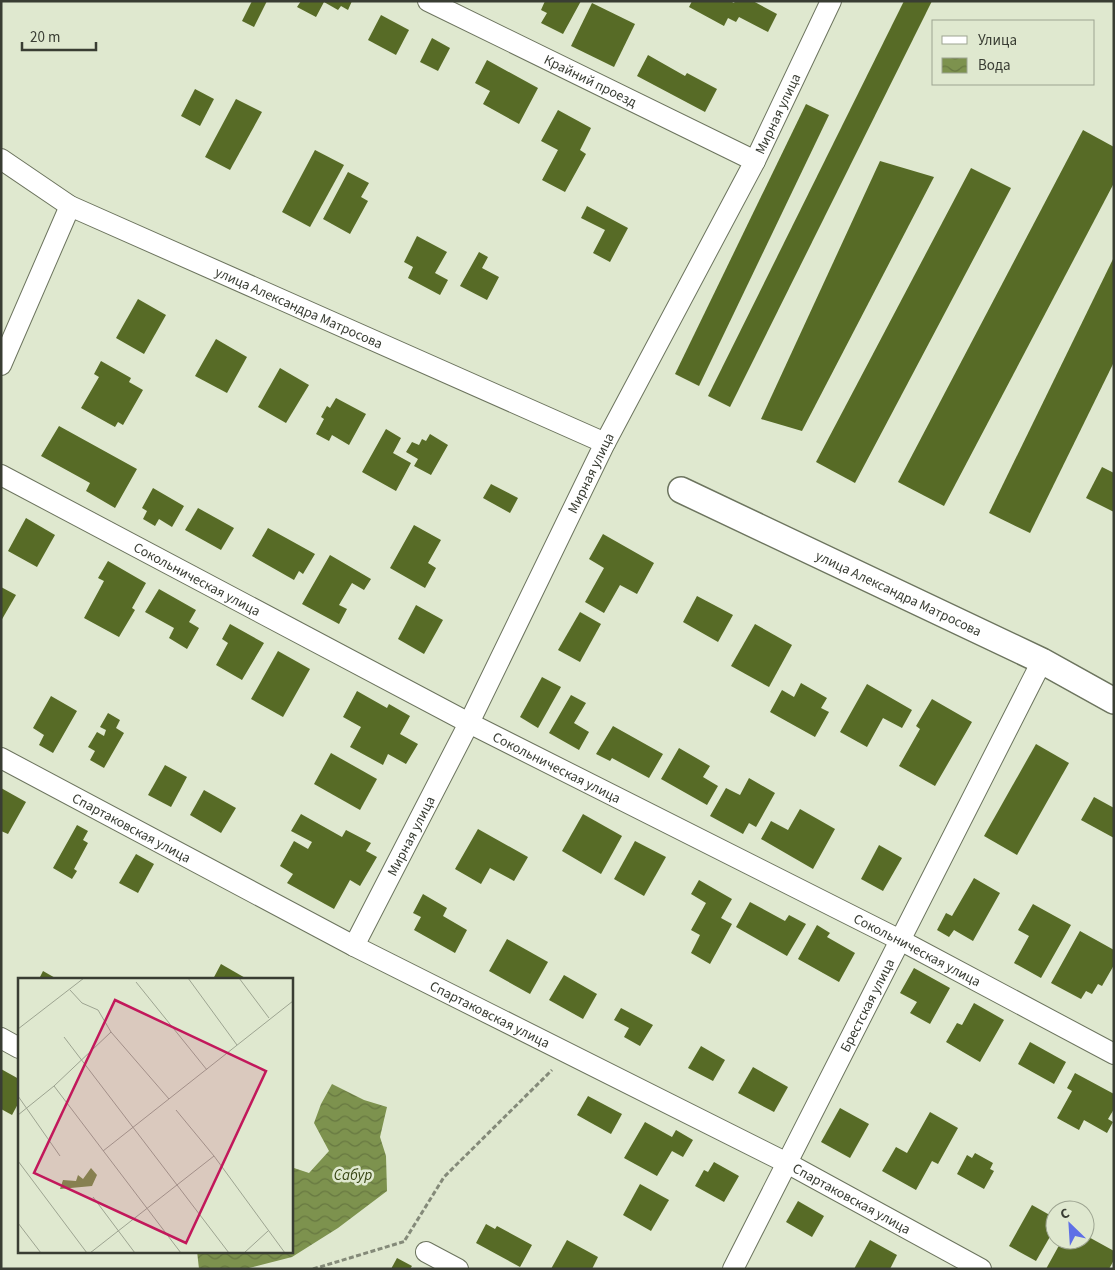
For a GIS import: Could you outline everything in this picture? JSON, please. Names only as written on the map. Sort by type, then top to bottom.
[{"type":"street","name":"Крайний проезд","points":[[428,1],[755,161]]},
{"type":"street","name":"Мирная улица","points":[[354,946],[469,723],[605,443],[755,161],[831,1]]},
{"type":"street","name":"улица Александра Матросова","points":[[1,159],[70,206],[605,443]]},
{"type":"street","points":[[1,364],[70,206]]},
{"type":"street","name":"Сокольническая улица","points":[[1,475],[469,723],[900,940],[1114,1054]]},
{"type":"street","name":"улица Александра Матросова","points":[[681,490],[1042,661],[1114,701]]},
{"type":"street","name":"Брестская улица","points":[[732,1269],[1042,661]]},
{"type":"street","name":"Спартаковская улица","points":[[1,758],[354,946],[787,1163],[981,1269]]},
{"type":"street","points":[[1,1038],[18,1047]]},
{"type":"street","points":[[426,1252],[458,1269]]},
{"type":"path","points":[[313,1269],[405,1240],[444,1176],[568,1054]]},
{"type":"path","points":[[405,1240],[426,1252]]},
{"type":"water","name":"Сабур","points":[[332,1084],[364,1100],[387,1107],[380,1137],[386,1156],[387,1191],[338,1228],[292,1257],[245,1269],[199,1269],[197,1252],[292,1252],[292,1167],[309,1173],[329,1151],[314,1123],[321,1104]]},
{"type":"building","points":[[252,1],[267,1],[254,27],[242,21]]},
{"type":"building","points":[[301,1],[352,1],[348,10],[341,6],[338,10],[324,2],[316,17],[297,7]]},
{"type":"building","points":[[545,1],[581,1],[563,34],[541,23],[547,13],[541,10]]},
{"type":"building","points":[[692,1],[730,1],[734,3],[735,1],[753,1],[777,14],[768,32],[739,17],[736,22],[728,18],[724,26],[689,7]]},
{"type":"building","points":[[904,1],[932,1],[730,407],[708,396]]},
{"type":"building","points":[[592,3],[635,24],[614,67],[571,46]]},
{"type":"building","points":[[381,15],[409,30],[396,55],[368,40]]},
{"type":"building","points":[[432,38],[450,48],[438,71],[420,62]]},
{"type":"building","points":[[648,55],[685,76],[687,73],[717,89],[705,112],[637,76]]},
{"type":"building","points":[[487,60],[538,88],[519,124],[483,104],[490,91],[475,83]]},
{"type":"building","points":[[195,89],[214,99],[200,126],[181,116]]},
{"type":"building","points":[[236,99],[262,112],[230,170],[205,157]]},
{"type":"building","points":[[806,104],[829,115],[699,386],[675,374]]},
{"type":"building","points":[[558,110],[591,128],[580,150],[586,154],[565,192],[542,180],[558,150],[541,141]]},
{"type":"building","points":[[1083,130],[1114,147],[1114,183],[944,506],[898,482]]},
{"type":"building","points":[[315,150],[344,165],[310,227],[282,212]]},
{"type":"building","points":[[880,161],[934,177],[802,431],[761,419]]},
{"type":"building","points":[[971,168],[1011,188],[855,483],[816,462]]},
{"type":"building","points":[[348,172],[369,183],[361,197],[368,201],[350,234],[323,219]]},
{"type":"building","points":[[587,206],[628,228],[610,262],[593,253],[605,230],[581,218]]},
{"type":"building","points":[[417,236],[447,252],[435,273],[448,280],[440,295],[408,278],[413,267],[404,262]]},
{"type":"building","points":[[479,252],[488,257],[482,268],[499,277],[487,300],[460,286]]},
{"type":"building","points":[[1114,257],[1114,362],[1030,533],[989,513]]},
{"type":"building","points":[[138,299],[166,315],[144,354],[116,338]]},
{"type":"building","points":[[216,339],[247,357],[227,393],[195,376]]},
{"type":"building","points":[[101,361],[131,378],[129,382],[143,390],[123,425],[118,422],[115,427],[81,408],[99,377],[94,374]]},
{"type":"building","points":[[280,368],[309,385],[286,423],[258,407]]},
{"type":"building","points":[[336,398],[366,414],[349,445],[332,435],[329,441],[316,434],[324,419],[321,417],[327,406],[330,408]]},
{"type":"building","points":[[59,426],[137,469],[115,508],[86,491],[90,483],[41,456]]},
{"type":"building","points":[[386,429],[401,438],[393,453],[411,463],[396,491],[362,472]]},
{"type":"building","points":[[430,434],[448,445],[431,475],[414,466],[418,459],[406,452],[412,442],[419,445],[422,439],[426,441]]},
{"type":"building","points":[[1102,467],[1114,473],[1114,512],[1086,498]]},
{"type":"building","points":[[491,484],[518,498],[510,513],[483,498]]},
{"type":"building","points":[[153,488],[184,506],[172,527],[159,519],[155,526],[143,519],[147,511],[142,508]]},
{"type":"building","points":[[198,508],[234,528],[221,550],[185,530]]},
{"type":"building","points":[[26,518],[55,535],[37,567],[8,551]]},
{"type":"building","points":[[414,525],[441,540],[428,563],[436,568],[425,588],[390,568]]},
{"type":"building","points":[[268,528],[315,554],[303,574],[299,571],[294,580],[252,556]]},
{"type":"building","points":[[603,534],[654,563],[637,594],[620,585],[604,613],[585,602],[604,568],[589,559]]},
{"type":"building","points":[[330,555],[371,579],[364,590],[352,583],[339,605],[347,609],[339,624],[302,604]]},
{"type":"building","points":[[108,561],[146,583],[132,608],[135,610],[119,637],[84,618],[104,581],[98,578]]},
{"type":"building","points":[[1,587],[16,595],[1,621]]},
{"type":"building","points":[[159,589],[196,610],[189,622],[199,628],[187,649],[169,638],[174,628],[145,612]]},
{"type":"building","points":[[697,596],[733,615],[718,642],[683,622]]},
{"type":"building","points":[[416,605],[443,620],[424,654],[398,639]]},
{"type":"building","points":[[580,612],[601,624],[580,662],[558,650]]},
{"type":"building","points":[[230,624],[264,643],[242,680],[216,665],[228,643],[222,639]]},
{"type":"building","points":[[755,624],[792,645],[769,687],[731,666]]},
{"type":"building","points":[[278,651],[310,669],[283,717],[251,699]]},
{"type":"building","points":[[542,677],[561,687],[538,728],[520,717]]},
{"type":"building","points":[[801,683],[827,698],[821,708],[829,712],[815,737],[770,712],[782,690],[794,697]]},
{"type":"building","points":[[867,684],[912,710],[902,728],[883,718],[867,747],[840,732]]},
{"type":"building","points":[[357,691],[387,708],[389,704],[410,716],[400,734],[418,744],[406,764],[388,754],[383,765],[350,747],[361,727],[343,717]]},
{"type":"building","points":[[571,695],[586,703],[574,723],[589,732],[579,750],[549,733]]},
{"type":"building","points":[[51,696],[77,711],[53,753],[39,745],[44,735],[33,728]]},
{"type":"building","points":[[932,699],[972,722],[935,786],[899,766],[920,729],[916,726]]},
{"type":"building","points":[[108,713],[120,720],[116,728],[124,733],[104,768],[90,760],[95,751],[88,747],[97,732],[104,736],[106,730],[100,727]]},
{"type":"building","points":[[613,726],[663,754],[649,778],[612,758],[610,761],[596,754]]},
{"type":"building","points":[[1036,744],[1069,763],[1017,855],[984,836]]},
{"type":"building","points":[[679,748],[710,766],[703,777],[718,786],[707,805],[661,779]]},
{"type":"building","points":[[331,753],[377,779],[360,810],[314,784]]},
{"type":"building","points":[[165,765],[187,777],[171,807],[148,795]]},
{"type":"building","points":[[749,778],[775,793],[756,827],[749,823],[743,834],[710,816],[726,788],[740,795]]},
{"type":"building","points":[[1,788],[26,802],[8,834],[1,831]]},
{"type":"building","points":[[204,790],[236,808],[221,833],[190,815]]},
{"type":"building","points":[[1094,797],[1114,808],[1114,838],[1081,820]]},
{"type":"building","points":[[800,809],[835,829],[813,869],[761,839],[771,821],[788,830]]},
{"type":"building","points":[[301,814],[342,837],[346,830],[371,843],[366,851],[377,857],[360,886],[350,880],[334,909],[287,883],[293,874],[280,866],[294,841],[308,849],[312,842],[291,831]]},
{"type":"building","points":[[583,814],[622,836],[601,874],[562,851]]},
{"type":"building","points":[[77,825],[88,831],[83,840],[88,843],[74,869],[77,871],[72,879],[53,868]]},
{"type":"building","points":[[478,829],[528,857],[514,881],[490,868],[481,884],[455,869]]},
{"type":"building","points":[[635,841],[666,857],[644,896],[614,879]]},
{"type":"building","points":[[879,845],[902,858],[883,891],[861,879]]},
{"type":"building","points":[[136,854],[154,864],[138,893],[119,883]]},
{"type":"building","points":[[974,878],[1000,893],[973,941],[954,930],[949,937],[937,930],[946,913],[952,916]]},
{"type":"building","points":[[699,880],[732,899],[721,918],[732,924],[710,964],[691,953],[700,935],[691,930],[706,903],[691,894]]},
{"type":"building","points":[[423,894],[447,908],[443,916],[467,930],[455,953],[414,930],[421,917],[413,913]]},
{"type":"building","points":[[750,902],[785,921],[789,915],[806,924],[787,956],[736,927]]},
{"type":"building","points":[[1033,904],[1071,925],[1041,978],[1014,963],[1029,936],[1018,930]]},
{"type":"building","points":[[817,925],[830,933],[827,937],[855,953],[839,982],[798,959]]},
{"type":"building","points":[[1080,931],[1114,950],[1114,965],[1102,986],[1098,984],[1092,994],[1086,991],[1081,999],[1051,983]]},
{"type":"building","points":[[507,939],[548,962],[530,994],[489,971]]},
{"type":"building","points":[[221,964],[245,978],[214,978]]},
{"type":"building","points":[[914,968],[950,988],[930,1024],[910,1013],[917,1002],[900,993]]},
{"type":"building","points":[[43,971],[55,978],[40,978]]},
{"type":"building","points":[[564,975],[597,994],[583,1019],[549,1000]]},
{"type":"building","points":[[974,1003],[1004,1020],[980,1062],[946,1042],[957,1023],[962,1025]]},
{"type":"building","points":[[621,1008],[653,1025],[640,1046],[624,1037],[629,1028],[614,1020]]},
{"type":"building","points":[[1030,1042],[1066,1062],[1054,1084],[1018,1064]]},
{"type":"building","points":[[701,1046],[725,1060],[713,1081],[688,1068]]},
{"type":"building","points":[[753,1067],[788,1087],[774,1112],[738,1093]]},
{"type":"building","points":[[1,1069],[18,1078],[18,1104],[12,1115],[1,1109]]},
{"type":"building","points":[[1075,1073],[1114,1094],[1114,1109],[1108,1119],[1113,1122],[1107,1133],[1084,1120],[1079,1130],[1057,1118],[1072,1091],[1067,1088]]},
{"type":"building","points":[[588,1096],[622,1114],[611,1134],[577,1115]]},
{"type":"building","points":[[840,1108],[869,1124],[850,1158],[821,1142]]},
{"type":"building","points":[[930,1112],[958,1128],[938,1164],[932,1161],[916,1190],[882,1171],[896,1147],[907,1153]]},
{"type":"building","points":[[645,1122],[672,1137],[676,1130],[693,1140],[683,1157],[672,1151],[657,1176],[624,1158]]},
{"type":"building","points":[[975,1153],[993,1163],[990,1169],[994,1171],[984,1189],[957,1174],[967,1155],[972,1158]]},
{"type":"building","points":[[714,1162],[739,1176],[724,1202],[695,1186],[704,1170],[708,1172]]},
{"type":"building","points":[[640,1184],[669,1200],[651,1231],[623,1215]]},
{"type":"building","points":[[798,1201],[824,1216],[812,1237],[786,1222]]},
{"type":"building","points":[[1032,1205],[1045,1212],[1045,1245],[1036,1261],[1009,1246]]},
{"type":"building","points":[[486,1224],[495,1229],[497,1226],[532,1245],[520,1267],[476,1243]]},
{"type":"building","points":[[567,1240],[598,1257],[592,1269],[551,1269]]},
{"type":"building","points":[[870,1240],[897,1255],[890,1269],[854,1269]]},
{"type":"building","points":[[1095,1241],[1114,1251],[1114,1260],[1109,1269],[1046,1269],[1056,1250],[1095,1250]]},
{"type":"building","points":[[397,1258],[412,1266],[410,1269],[391,1269]]}]
